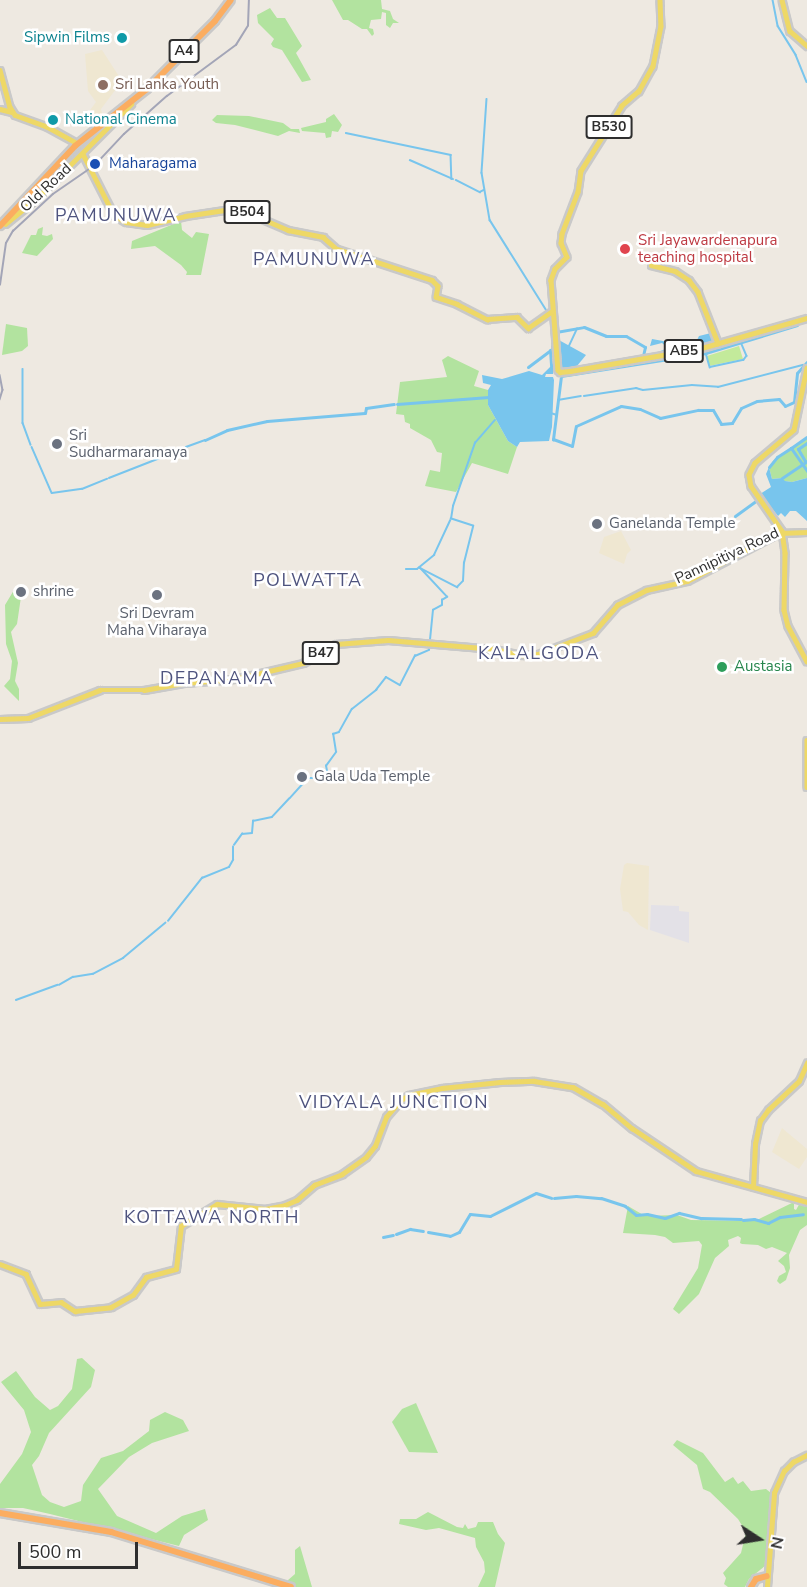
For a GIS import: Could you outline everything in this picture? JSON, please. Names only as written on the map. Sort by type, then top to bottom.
[{"type":"highway","name":"A4","points":[[5,222],[73,142],[135,100],[212,24],[231,0]]},
{"type":"highway","points":[[0,1515],[47,1522],[115,1537],[278,1587]]},
{"type":"highway","points":[[0,1515],[111,1532],[291,1587]]},
{"type":"highway","points":[[752,1587],[758,1581],[767,1578]]},
{"type":"main road","name":"B530","points":[[567,257],[561,240],[578,192],[581,171],[622,106],[639,91],[655,61],[656,39],[661,26],[660,0]]},
{"type":"main road","points":[[782,0],[790,31],[807,46]]},
{"type":"main road","points":[[0,70],[11,110]]},
{"type":"main road","name":"Old Road","points":[[5,222],[83,154],[135,100]]},
{"type":"main road","points":[[2,110],[11,110],[73,142]]},
{"type":"main road","points":[[98,125],[102,125],[106,131]]},
{"type":"main road","name":"B504","points":[[83,154],[114,214],[126,222],[147,225],[237,208],[288,230],[323,237],[338,249],[432,280],[438,286],[434,296],[487,319],[518,317],[528,328],[552,311]]},
{"type":"main road","name":"AB5","points":[[567,257],[555,268],[551,277],[555,352],[560,372],[698,349],[807,318]]},
{"type":"main road","points":[[651,265],[675,271],[690,280],[698,292],[718,343]]},
{"type":"main road","points":[[784,543],[782,530],[751,486],[749,472],[755,463],[794,430],[806,369]]},
{"type":"main road","points":[[774,517],[784,527],[795,530]]},
{"type":"main road","points":[[771,535],[779,528],[774,517]]},
{"type":"main road","name":"Pannipitiya Road","points":[[2,717],[27,718],[100,690],[144,690],[184,683],[235,679],[303,663],[336,644],[388,640],[492,647],[523,654],[538,652],[592,631],[612,607],[624,599],[652,587],[687,579],[782,530],[807,531]]},
{"type":"main road","points":[[795,530],[785,534],[784,610],[788,626],[807,661]]},
{"type":"main road","points":[[771,535],[781,534],[784,543]]},
{"type":"main road","points":[[807,740],[807,787]]},
{"type":"main road","points":[[753,1187],[754,1144],[760,1121],[768,1110],[799,1081],[807,1063]]},
{"type":"main road","points":[[0,1264],[26,1274],[40,1304],[61,1302],[75,1311],[114,1306],[133,1295],[146,1277],[176,1269],[181,1226],[220,1203],[265,1209],[297,1200],[314,1185],[342,1174],[366,1157],[375,1146],[383,1122],[401,1100],[418,1092],[456,1086],[532,1081],[573,1087],[603,1104],[633,1128],[696,1171],[807,1202]]},
{"type":"main road","points":[[394,1100],[396,1106]]},
{"type":"main road","points":[[766,1587],[774,1493],[784,1471],[793,1462],[807,1455]]},
{"type":"shaded area","name":"Sri Lanka Youth","points":[[102,50],[122,81],[101,109],[103,119],[92,127],[85,117],[96,102],[88,91],[85,54]]},
{"type":"shaded area","points":[[621,531],[631,550],[624,564],[599,553],[604,537]]},
{"type":"shaded area","points":[[627,863],[649,866],[648,930],[639,925],[628,912],[623,911],[620,889],[624,865]]},
{"type":"shaded area","points":[[651,905],[679,906],[679,911],[689,912],[689,943],[650,930]]},
{"type":"shaded area","points":[[782,1128],[807,1149],[807,1157],[799,1169],[772,1152]]},
{"type":"green space","points":[[332,0],[381,0],[382,9],[390,11],[393,19],[399,23],[393,23],[390,28],[386,25],[386,13],[382,12],[381,19],[371,20],[369,28],[373,29],[372,36],[367,29],[343,20]]},
{"type":"green space","points":[[270,8],[277,18],[285,18],[302,46],[296,53],[311,80],[302,82],[282,50],[271,44],[274,39],[258,23],[257,15]]},
{"type":"green space","points":[[334,114],[342,125],[338,132],[332,131],[331,137],[326,138],[325,133],[302,131],[301,128],[326,122],[326,119]]},
{"type":"green space","points":[[217,115],[249,116],[283,123],[291,129],[299,129],[300,133],[289,131],[278,136],[235,125],[216,123],[212,120]]},
{"type":"green space","points":[[181,221],[182,230],[192,238],[196,232],[209,234],[201,275],[186,275],[187,272],[181,265],[155,246],[131,249],[132,241]]},
{"type":"green space","points":[[43,227],[42,235],[52,234],[53,239],[37,256],[22,253],[31,235],[36,235],[38,229]]},
{"type":"green space","points":[[6,324],[27,328],[28,346],[22,351],[2,355]]},
{"type":"green space","points":[[739,346],[743,359],[709,366],[707,356]]},
{"type":"green space","points":[[448,356],[479,371],[474,386],[488,390],[488,405],[508,441],[517,447],[508,474],[472,463],[456,492],[425,486],[430,470],[440,472],[442,453],[437,452],[431,440],[410,428],[410,424],[405,422],[404,415],[396,414],[400,382],[447,377],[442,360]]},
{"type":"green space","points":[[807,437],[807,478],[792,482],[784,481],[782,478],[772,479],[769,467],[773,461]]},
{"type":"green space","points":[[14,590],[20,591],[21,597],[17,624],[11,632],[18,663],[15,681],[19,689],[19,701],[4,686],[10,679],[12,661],[6,644],[5,605]]},
{"type":"green space","points":[[801,1201],[807,1203],[807,1225],[800,1230],[789,1255],[790,1268],[786,1280],[780,1284],[777,1281],[779,1276],[786,1272],[784,1266],[778,1261],[787,1253],[772,1247],[766,1249],[758,1245],[742,1244],[738,1236],[728,1240],[729,1246],[715,1258],[699,1294],[679,1314],[673,1309],[698,1268],[702,1245],[699,1241],[673,1243],[665,1237],[655,1235],[623,1233],[628,1206],[645,1216],[677,1215],[691,1220],[755,1221],[794,1202],[796,1210]]},
{"type":"green space","points":[[82,1358],[95,1370],[91,1387],[49,1433],[39,1456],[32,1465],[42,1495],[50,1502],[64,1507],[81,1501],[83,1485],[101,1458],[123,1451],[149,1431],[150,1420],[165,1412],[183,1420],[189,1431],[152,1443],[129,1457],[98,1489],[117,1516],[156,1533],[182,1516],[205,1509],[208,1520],[184,1535],[179,1546],[23,1508],[0,1508],[0,1484],[22,1454],[31,1432],[24,1410],[1,1382],[16,1371],[35,1397],[50,1410],[58,1406],[72,1389],[77,1359]]},
{"type":"green space","points":[[416,1403],[438,1453],[409,1452],[392,1422],[402,1409]]},
{"type":"green space","points":[[677,1440],[703,1453],[725,1482],[733,1477],[738,1484],[743,1481],[751,1491],[766,1489],[771,1493],[766,1565],[749,1579],[745,1587],[728,1587],[724,1584],[726,1578],[723,1573],[741,1553],[746,1532],[738,1519],[710,1492],[703,1489],[697,1465],[673,1445]]},
{"type":"green space","points":[[428,1512],[457,1527],[463,1528],[465,1524],[468,1529],[476,1527],[478,1522],[493,1522],[505,1543],[495,1587],[478,1587],[485,1572],[484,1562],[476,1547],[475,1538],[439,1528],[426,1530],[399,1524],[400,1519],[416,1519]]},
{"type":"green space","points":[[300,1546],[312,1587],[280,1587],[295,1574],[295,1550]]},
{"type":"water","points":[[711,333],[714,342],[648,356],[668,348],[662,343],[650,346],[652,339],[685,345],[696,342],[699,336]]},
{"type":"water","points":[[557,339],[586,355],[577,366],[559,369]]},
{"type":"water","points":[[551,366],[554,368],[553,374],[546,374],[545,377],[553,377],[554,380],[552,427],[549,441],[520,442],[517,447],[508,441],[488,405],[488,390],[491,385],[483,383],[482,375],[502,379],[529,371],[542,375]]},
{"type":"water","points":[[769,467],[772,479],[782,478],[792,482],[807,478],[807,521],[796,511],[790,511],[785,517],[781,513],[778,516],[760,494],[771,487],[766,474]]},
{"type":"waterway","points":[[773,0],[778,26],[796,55],[807,82]]},
{"type":"waterway","points":[[487,99],[482,173],[490,220],[547,311]]},
{"type":"waterway","points":[[346,133],[451,155],[452,179]]},
{"type":"waterway","points":[[410,160],[453,179]]},
{"type":"waterway","points":[[456,180],[480,192],[484,190]]},
{"type":"waterway","points":[[797,325],[706,353],[561,376],[553,439],[572,446],[576,426],[621,406],[640,409],[660,418],[698,410],[713,410],[721,424],[732,423],[741,408],[757,401],[779,399],[785,406],[794,402],[797,373],[807,362]]},
{"type":"waterway","points":[[556,332],[584,327],[606,336],[626,336],[645,347],[643,356],[637,357]]},
{"type":"waterway","points":[[569,346],[577,329]]},
{"type":"waterway","points":[[528,367],[552,349],[552,342]]},
{"type":"waterway","points":[[741,342],[747,356],[744,360]]},
{"type":"waterway","points":[[550,350],[551,366]]},
{"type":"waterway","points":[[706,353],[710,367],[743,360]]},
{"type":"waterway","points":[[584,396],[636,388],[643,390],[692,385],[718,387],[803,365]]},
{"type":"waterway","points":[[23,369],[23,423],[31,445]]},
{"type":"waterway","points":[[558,400],[581,396]]},
{"type":"waterway","points":[[397,404],[489,397]]},
{"type":"waterway","points":[[205,440],[227,430],[267,421],[365,413],[366,408],[394,404]]},
{"type":"waterway","points":[[551,413],[557,415]]},
{"type":"waterway","points":[[290,798],[308,778],[319,778],[320,772],[327,771],[326,766],[336,752],[333,734],[339,732],[352,709],[376,690],[386,677],[400,685],[415,656],[429,650],[433,610],[442,605],[442,600],[447,597],[420,568],[457,587],[463,581],[464,563],[473,526],[451,519],[453,506],[475,443],[495,420]]},
{"type":"waterway","points":[[791,448],[807,437]]},
{"type":"waterway","points":[[186,447],[205,440]]},
{"type":"waterway","points":[[805,461],[798,449],[807,443]]},
{"type":"waterway","points":[[32,447],[52,493],[82,489],[107,479]]},
{"type":"waterway","points":[[769,467],[777,457],[791,448],[807,471]]},
{"type":"waterway","points":[[109,478],[183,449]]},
{"type":"waterway","points":[[782,478],[807,461]]},
{"type":"waterway","points":[[735,516],[758,499]]},
{"type":"waterway","points":[[406,569],[417,569],[434,555],[450,521]]},
{"type":"waterway","points":[[234,845],[242,834],[252,833],[253,821],[272,817],[289,799]]},
{"type":"waterway","points":[[168,921],[202,878],[229,867],[233,860],[233,847]]},
{"type":"waterway","points":[[59,985],[73,977],[93,974],[123,958],[165,923]]},
{"type":"waterway","points":[[16,1000],[57,985]]},
{"type":"waterway","points":[[428,1232],[450,1236],[459,1232],[470,1214],[490,1216],[536,1193],[551,1198]]},
{"type":"waterway","points":[[554,1198],[576,1196],[601,1198],[625,1206],[636,1215],[647,1214],[665,1218],[679,1213],[701,1218],[741,1219]]},
{"type":"waterway","points":[[743,1220],[754,1219],[768,1223],[780,1217],[803,1214]]},
{"type":"waterway","points":[[396,1234],[410,1229],[423,1231]]},
{"type":"waterway","points":[[383,1237],[393,1235]]},
{"type":"railway","points":[[0,285],[6,243],[13,231],[53,194],[95,165],[124,134],[167,96],[236,45],[248,26],[249,0]]},
{"type":"railway","points":[[0,375],[3,390],[0,400]]},
{"type":"place","name":"Sipwin Films","points":[[122,38]]},
{"type":"place","name":"Sri Lanka Youth","points":[[103,85]]},
{"type":"place","name":"National Cinema","points":[[53,120]]},
{"type":"place","name":"Maharagama","points":[[95,164]]},
{"type":"place","name":"Sri Jayawardenapura teaching hospital","points":[[625,249]]},
{"type":"place","name":"Sri Sudharmaramaya","points":[[57,444]]},
{"type":"place","name":"Ganelanda Temple","points":[[597,524]]},
{"type":"place","name":"shrine","points":[[21,592]]},
{"type":"place","name":"Sri Devram Maha Viharaya","points":[[157,595]]},
{"type":"place","name":"Austasia","points":[[722,667]]},
{"type":"place","name":"Gala Uda Temple","points":[[302,777]]},
{"type":"district","name":"PAMUNUWA","points":[[116,215]]},
{"type":"district","name":"PAMUNUWA","points":[[314,259]]},
{"type":"district","name":"POLWATTA","points":[[308,580]]},
{"type":"district","name":"KALALGODA","points":[[539,653]]},
{"type":"district","name":"DEPANAMA","points":[[217,678]]},
{"type":"district","name":"VIDYALA JUNCTION","points":[[394,1102]]},
{"type":"district","name":"KOTTAWA NORTH","points":[[212,1217]]}]
